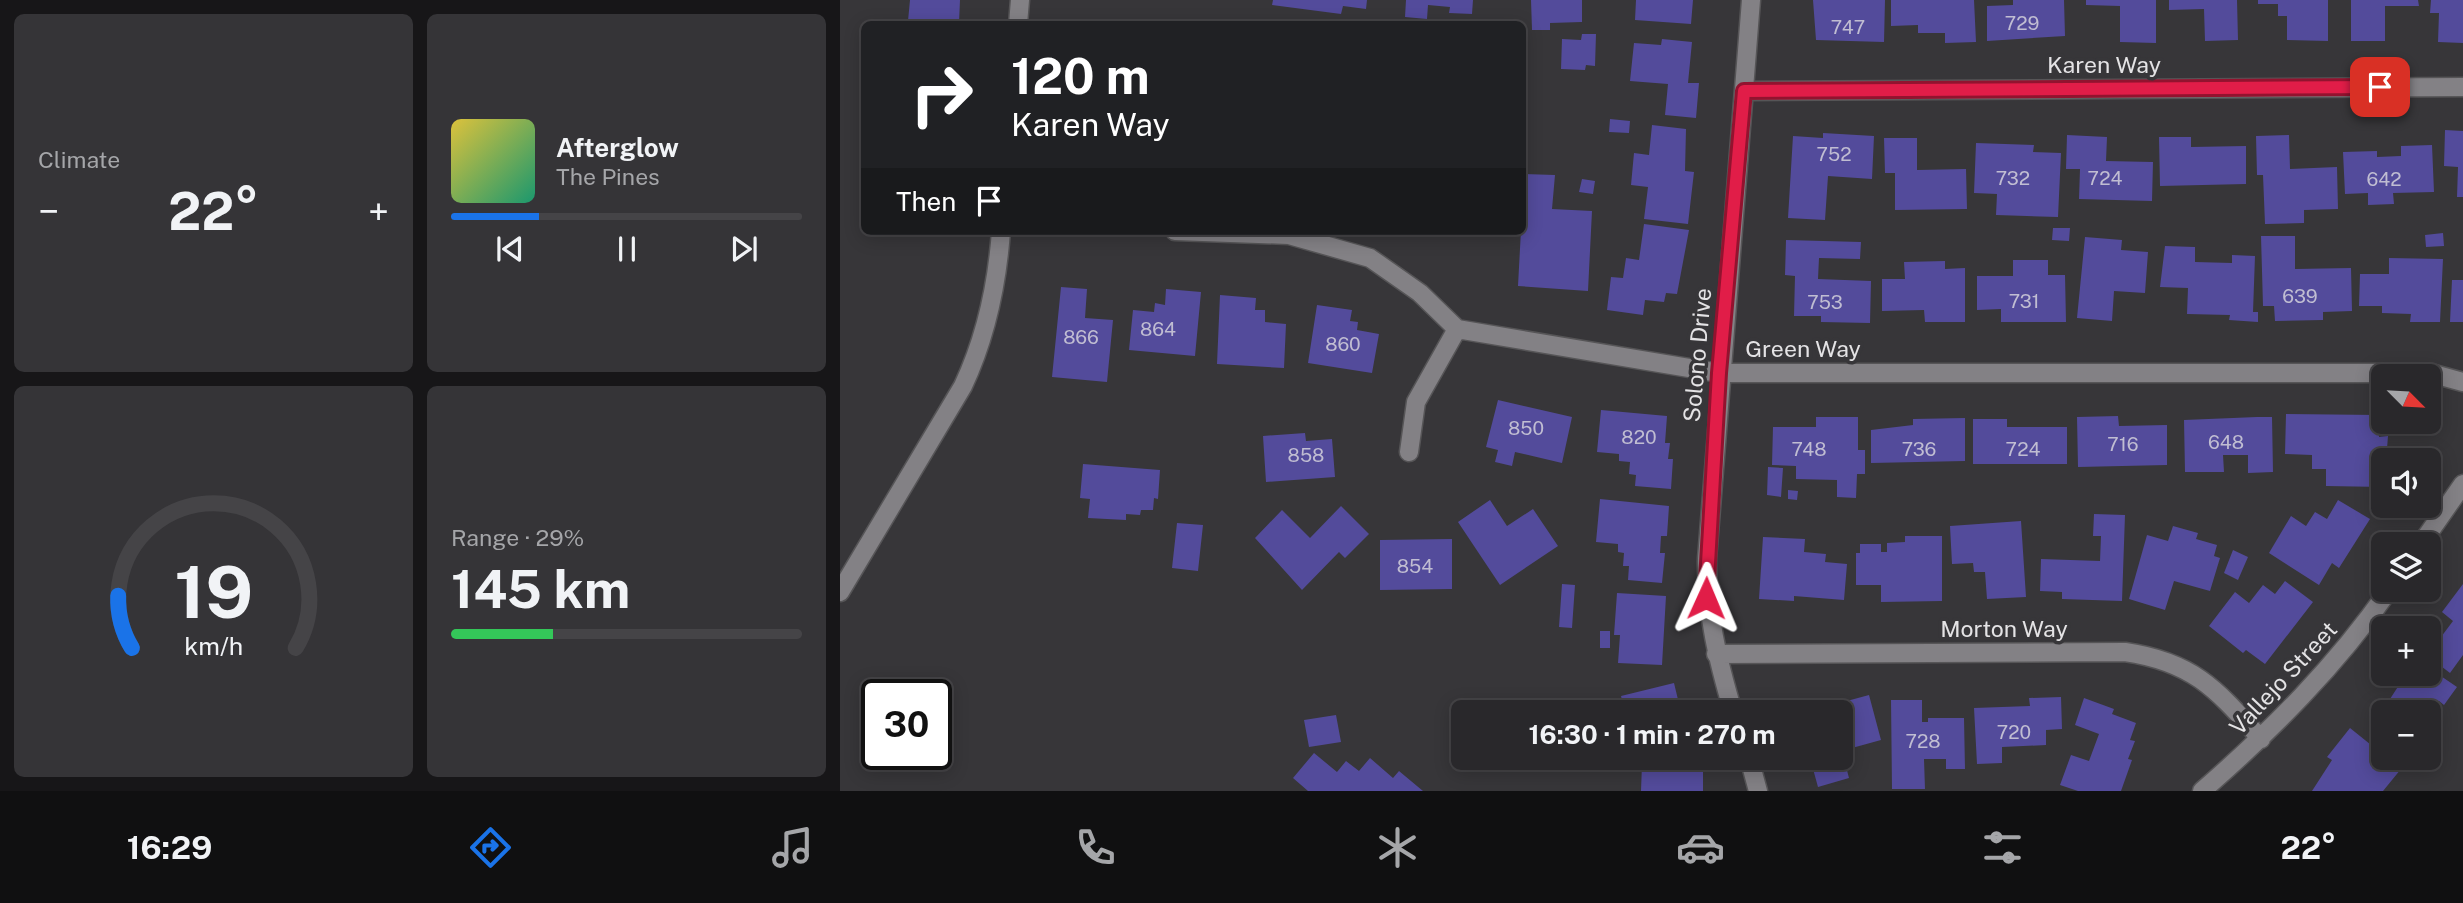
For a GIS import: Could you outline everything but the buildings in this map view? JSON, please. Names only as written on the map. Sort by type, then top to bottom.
[{"type":"street","points":[[1018,21],[1020,0]]},
{"type":"street","name":"Solono Drive","points":[[1729,700],[1716,653],[1706,585],[1719,373],[1751,0]]},
{"type":"street","name":"Karen Way","points":[[1744,91],[2463,87]]},
{"type":"street","points":[[840,592],[963,386],[975,359],[990,310],[1000,235]]},
{"type":"street","points":[[1289,235],[1370,258],[1420,293],[1457,329],[1416,402],[1409,453]]},
{"type":"street","name":"Green Way","points":[[1457,329],[1719,373],[2430,373],[2463,382]]},
{"type":"street","points":[[2429,532],[2463,484]]},
{"type":"street","name":"Vallejo Street","points":[[2202,791],[2261,739],[2356,637],[2381,602]]},
{"type":"street","name":"Morton Way","points":[[1716,653],[2137,653],[2161,657],[2211,684],[2261,739]]},
{"type":"street","points":[[1752,770],[1758,791]]},
{"type":"route","points":[[1706,598],[1719,373],[1744,91],[2380,87]]}]
